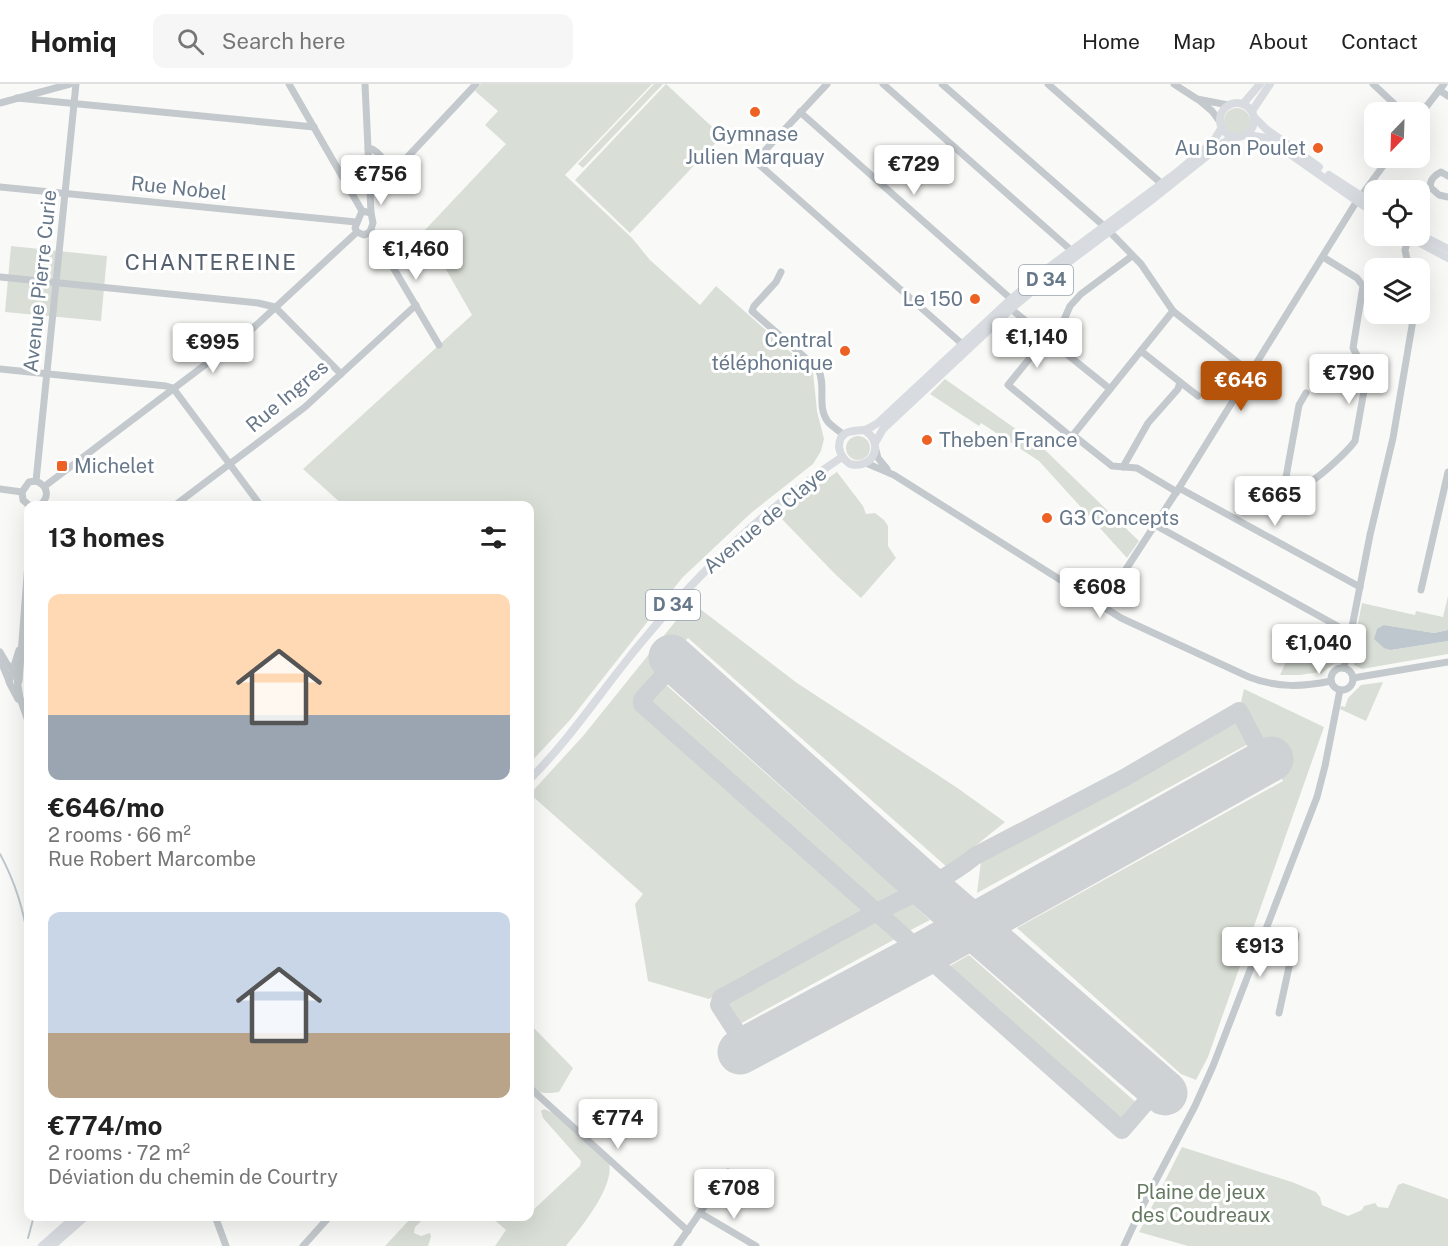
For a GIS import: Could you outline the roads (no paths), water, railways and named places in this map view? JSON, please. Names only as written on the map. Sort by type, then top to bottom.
[{"type":"main road","points":[[1244,104],[1260,84]]},
{"type":"main road","points":[[1247,135],[1254,124],[1253,114],[1270,84]]},
{"type":"main road","points":[[1364,200],[1359,198],[1267,138],[1229,135],[1221,125],[1220,116],[1228,105],[1244,104],[1260,124],[1359,198],[1364,203]]},
{"type":"main road","name":"D 34","points":[[864,430],[878,423],[961,343],[1054,273],[1213,142],[1221,125]]},
{"type":"main road","name":"D 34","points":[[876,446],[883,429],[1011,304],[1072,251],[1107,229],[1223,142],[1234,137]]},
{"type":"main road","points":[[1430,240],[1448,249]]},
{"type":"main road","points":[[1426,246],[1448,258]]},
{"type":"main road","points":[[844,435],[853,429],[864,430],[873,437],[876,446],[874,455],[866,463]]},
{"type":"main road","name":"Avenue de Claye","points":[[844,435],[839,448],[842,457],[850,464],[866,463]]},
{"type":"main road","name":"Avenue de Claye","points":[[534,775],[565,741],[643,640],[707,568],[772,509],[842,457]]},
{"type":"main road","points":[[42,1246],[70,1221]]},
{"type":"main road","points":[[52,1246],[80,1221]]},
{"type":"street","points":[[0,103],[70,84]]},
{"type":"street","name":"Avenue Pierre Curie","points":[[36,481],[76,84]]},
{"type":"street","points":[[289,84],[366,212],[371,230],[439,345]]},
{"type":"street","points":[[365,84],[370,191],[366,212],[356,222],[355,228],[357,232],[364,235],[371,230]]},
{"type":"street","points":[[368,148],[378,153],[389,166],[394,168],[401,164],[476,84]]},
{"type":"street","points":[[827,84],[755,161],[961,343]]},
{"type":"street","points":[[883,84],[1072,251]]},
{"type":"street","points":[[942,84],[1107,229],[1140,264],[1173,311],[1251,373]]},
{"type":"street","points":[[1048,84],[1161,184]]},
{"type":"street","points":[[1174,84],[1212,111],[1221,125]]},
{"type":"street","points":[[1373,84],[1392,102]]},
{"type":"street","points":[[1430,102],[1442,87],[1448,96]]},
{"type":"street","points":[[17,98],[314,127]]},
{"type":"street","points":[[1197,99],[1228,105]]},
{"type":"street","points":[[800,112],[1048,339],[1110,389]]},
{"type":"street","points":[[1102,606],[1178,490],[1359,198],[1382,168]]},
{"type":"street","points":[[1448,176],[1441,172],[1437,174],[1430,187],[1439,195],[1448,196]]},
{"type":"street","name":"Rue Nobel","points":[[0,187],[356,222]]},
{"type":"street","points":[[45,486],[251,330],[357,232]]},
{"type":"street","points":[[1132,256],[1081,294],[1070,306],[1063,322],[1008,385],[1050,421],[1070,436],[1073,435],[1110,465],[1137,468],[1360,587]]},
{"type":"street","points":[[1306,393],[1299,405],[1286,477],[1303,484],[1312,481],[1350,449],[1355,441],[1367,374],[1353,348],[1363,286],[1357,278],[1323,256]]},
{"type":"street","points":[[781,272],[776,282],[754,306],[753,311],[818,369],[822,380],[824,415],[844,435]]},
{"type":"street","points":[[0,278],[258,303],[275,307],[340,374]]},
{"type":"street","name":"Rue Ingres","points":[[181,501],[305,407],[416,305]]},
{"type":"street","points":[[1073,435],[1173,311]]},
{"type":"street","points":[[1344,668],[1393,438],[1412,324]]},
{"type":"street","points":[[1141,351],[1198,396]]},
{"type":"street","points":[[0,369],[173,388],[257,501]]},
{"type":"street","points":[[1123,467],[1148,423],[1173,395],[1180,382]]},
{"type":"street","points":[[876,446],[881,463],[894,475]]},
{"type":"street","points":[[866,463],[894,475],[1130,623],[1258,681],[1290,686],[1331,681]]},
{"type":"street","points":[[1421,590],[1448,472]]},
{"type":"street","points":[[24,501],[22,492],[28,482],[36,481],[45,486],[47,493],[44,501]]},
{"type":"street","points":[[0,489],[22,492]]},
{"type":"street","points":[[1155,525],[1350,633]]},
{"type":"street","points":[[9,682],[24,638]]},
{"type":"street","points":[[24,638],[19,681],[19,693],[24,712]]},
{"type":"street","points":[[0,652],[19,681]]},
{"type":"street","points":[[0,659],[24,712]]},
{"type":"street","points":[[1353,678],[1448,662]]},
{"type":"street","points":[[1344,668],[1334,671],[1331,681],[1334,687],[1340,690],[1349,687],[1353,678]]},
{"type":"street","points":[[1344,668],[1353,678]]},
{"type":"street","points":[[1124,1246],[1205,1085],[1317,797],[1340,690]]},
{"type":"street","points":[[1263,936],[1295,939],[1279,1013]]},
{"type":"street","points":[[534,1092],[688,1231]]},
{"type":"street","points":[[677,1246],[728,1172]]},
{"type":"street","points":[[700,1213],[756,1246]]},
{"type":"street","points":[[217,1221],[226,1246]]},
{"type":"street","points":[[303,1246],[326,1221]]},
{"type":"waterway","points":[[0,854],[10,874],[24,918]]},
{"type":"waterway","points":[[28,1238],[33,1221]]},
{"type":"place","name":"Gymnase Julien Marquay","points":[[755,112]]},
{"type":"place","name":"Au Bon Poulet","points":[[1318,148]]},
{"type":"place","name":"Le 150","points":[[975,299]]},
{"type":"place","name":"Central téléphonique","points":[[845,351]]},
{"type":"place","name":"Theben France","points":[[927,440]]},
{"type":"place","name":"Michelet","points":[[62,466]]},
{"type":"place","name":"G3 Concepts","points":[[1047,518]]},
{"type":"district","name":"CHANTEREINE","points":[[211,262]]},
{"type":"park label","name":"Plaine de jeux des Coudreaux","points":[[1201,1204]]}]
